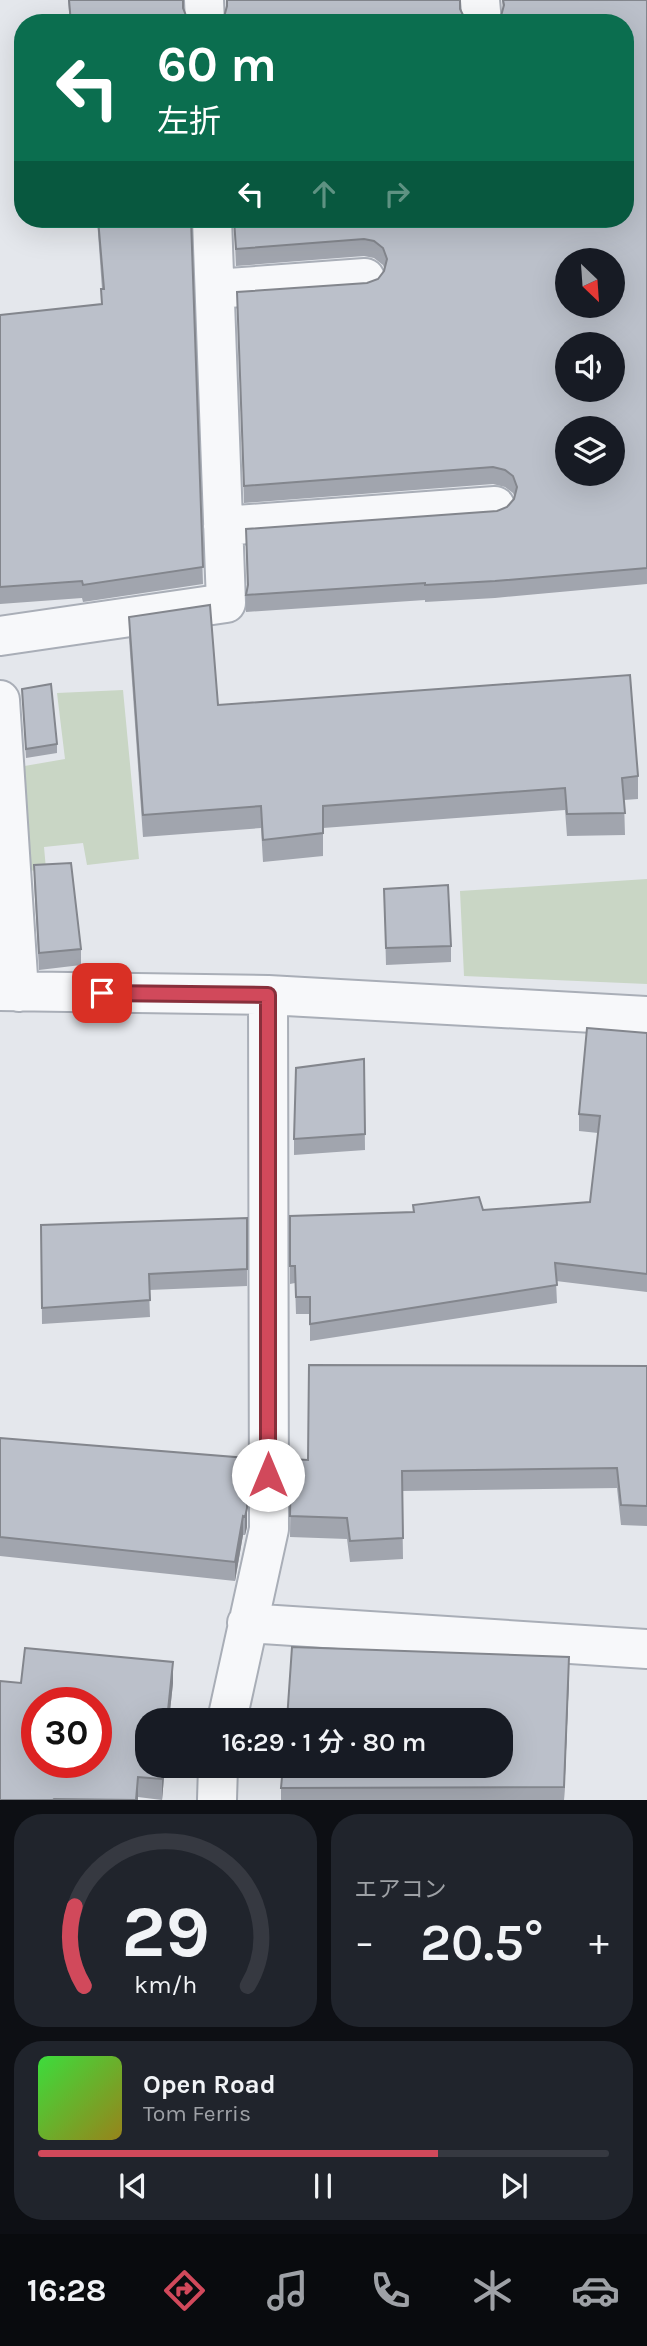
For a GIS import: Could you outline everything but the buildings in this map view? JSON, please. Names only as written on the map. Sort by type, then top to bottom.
[{"type":"street","points":[[0,636],[226,603],[212,228]]},
{"type":"street","points":[[215,289],[365,278]]},
{"type":"street","points":[[223,526],[495,506]]},
{"type":"street","points":[[0,701],[10,992],[268,995],[647,1016]]},
{"type":"street","points":[[229,1708],[269,1529],[268,995]]},
{"type":"street","points":[[247,1623],[647,1648]]},
{"type":"street","points":[[217,1800],[218,1778]]},
{"type":"green space","points":[[123,690],[139,859],[87,865],[83,843],[44,847],[46,869],[29,871],[13,768],[65,759],[57,693]]},
{"type":"green space","points":[[647,879],[647,984],[464,976],[460,891]]},
{"type":"route","points":[[102,993],[268,995],[268,1475]]}]
